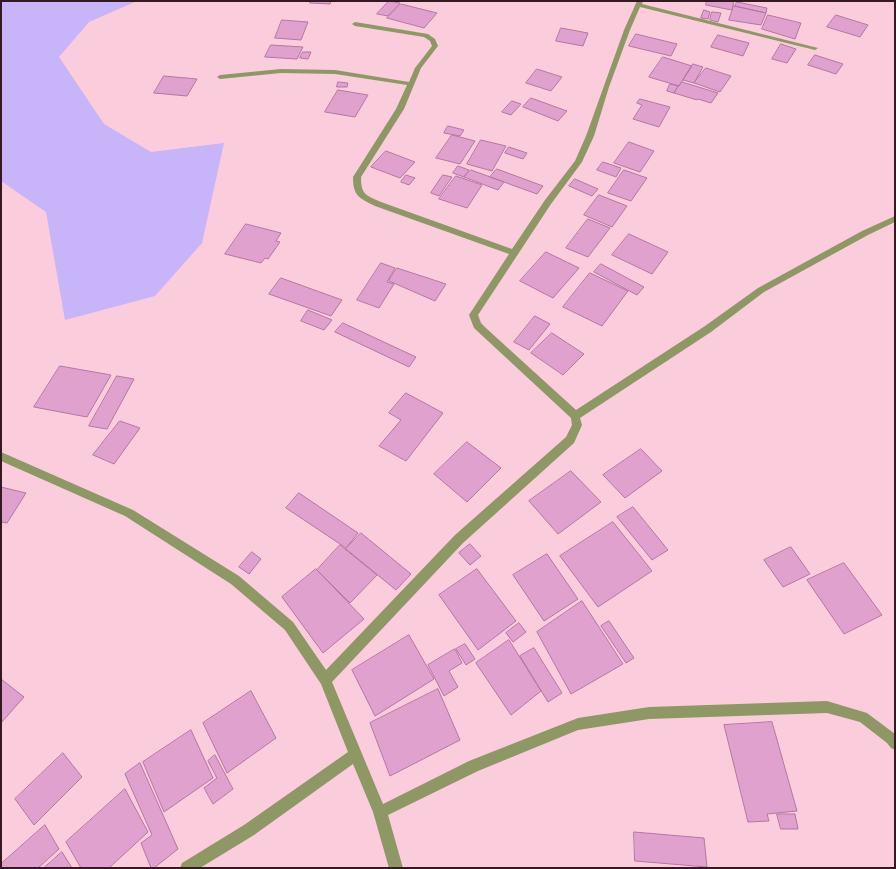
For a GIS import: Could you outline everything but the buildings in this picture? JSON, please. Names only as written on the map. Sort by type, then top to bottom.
[{"type":"street","points":[[325,680],[459,539],[570,440],[577,425],[575,416],[484,332],[477,325],[473,315],[548,202],[578,162],[590,136],[611,72],[639,3],[814,48]]},
{"type":"street","points":[[355,24],[426,35],[433,40],[435,46],[418,68],[400,109],[357,177],[357,189],[362,196],[378,204],[515,253]]},
{"type":"street","points":[[220,77],[282,70],[335,72],[411,84]]},
{"type":"street","points":[[575,416],[708,329],[761,290],[865,233],[895,219]]},
{"type":"street","points":[[1,456],[129,513],[235,580],[289,626],[325,680],[380,812],[396,868]]},
{"type":"street","points":[[380,812],[474,766],[578,724],[649,713],[827,707],[863,717],[891,739],[895,744]]},
{"type":"street","points":[[187,868],[249,830],[356,754]]},
{"type":"shaded area","points":[[1,1],[137,1],[89,22],[59,57],[104,124],[151,152],[224,143],[202,243],[155,296],[65,320],[46,212],[1,181]]}]
